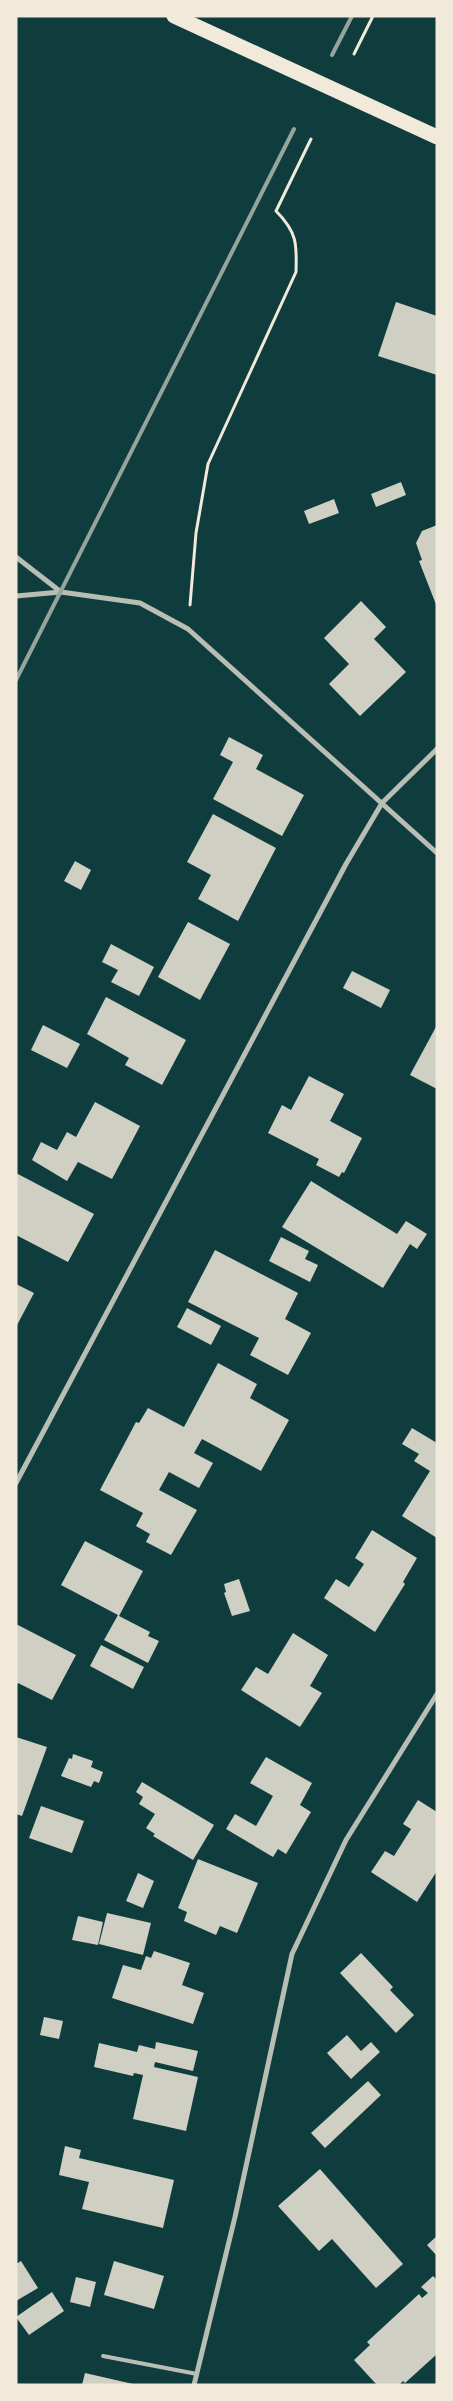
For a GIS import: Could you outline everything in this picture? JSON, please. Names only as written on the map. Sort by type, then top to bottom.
[{"type":"highway","points":[[174,16],[437,137]]},
{"type":"street","points":[[16,557],[61,592]]},
{"type":"street","points":[[16,596],[61,592],[140,603],[188,629],[437,853]]},
{"type":"street","points":[[16,1483],[346,864],[382,802],[437,749]]},
{"type":"street","points":[[194,2385],[235,2217],[292,1954],[346,1840],[437,1694]]},
{"type":"lane","points":[[103,2356],[197,2374]]},
{"type":"path","points":[[354,54],[373,16]]},
{"type":"path","points":[[188,629],[196,533],[208,464],[296,272],[297,245],[289,224],[276,211],[311,138]]},
{"type":"building","points":[[396,302],[437,316],[437,375],[378,356]]},
{"type":"building","points":[[401,482],[406,495],[376,507],[371,494]]},
{"type":"building","points":[[334,499],[339,513],[309,524],[304,511]]},
{"type":"building","points":[[437,525],[437,607],[419,561],[422,560],[416,543],[422,531]]},
{"type":"building","points":[[361,601],[386,627],[374,639],[406,672],[360,716],[329,684],[349,664],[324,638]]},
{"type":"building","points":[[229,737],[263,755],[256,769],[304,795],[282,836],[213,799],[233,762],[220,755]]},
{"type":"building","points":[[213,814],[276,848],[238,921],[198,899],[211,875],[187,862]]},
{"type":"building","points":[[75,861],[91,870],[81,890],[64,881]]},
{"type":"building","points":[[188,922],[230,944],[200,1000],[158,977]]},
{"type":"building","points":[[111,944],[154,967],[139,996],[111,982],[118,970],[102,962]]},
{"type":"building","points":[[352,971],[390,990],[381,1008],[343,988]]},
{"type":"building","points":[[106,997],[186,1040],[162,1085],[125,1065],[129,1058],[87,1034]]},
{"type":"building","points":[[43,1025],[80,1044],[67,1068],[31,1050]]},
{"type":"building","points":[[437,1025],[437,1089],[410,1075]]},
{"type":"building","points":[[309,1076],[344,1094],[330,1121],[362,1138],[344,1173],[342,1172],[339,1177],[316,1165],[319,1159],[268,1133],[282,1105],[291,1110]]},
{"type":"building","points":[[95,1102],[140,1126],[112,1179],[78,1162],[67,1181],[32,1160],[41,1142],[57,1150],[67,1132],[76,1137]]},
{"type":"building","points":[[16,1173],[94,1214],[68,1262],[16,1235]]},
{"type":"building","points":[[311,1181],[397,1234],[406,1221],[427,1234],[417,1249],[410,1244],[383,1288],[282,1227]]},
{"type":"building","points":[[281,1237],[309,1251],[305,1259],[318,1265],[310,1282],[269,1261]]},
{"type":"building","points":[[215,1250],[298,1293],[285,1319],[311,1333],[288,1375],[250,1355],[259,1338],[188,1302]]},
{"type":"building","points":[[16,1284],[34,1293],[16,1327]]},
{"type":"building","points":[[187,1308],[221,1326],[211,1345],[177,1327]]},
{"type":"building","points":[[218,1363],[257,1384],[250,1398],[289,1420],[261,1471],[202,1439],[194,1453],[213,1463],[199,1488],[169,1472],[159,1490],[197,1510],[171,1555],[146,1542],[150,1534],[136,1526],[143,1513],[100,1490],[136,1422],[139,1423],[148,1408],[184,1427]]},
{"type":"building","points":[[412,1428],[437,1443],[437,1538],[402,1516],[430,1471],[414,1461],[419,1454],[402,1444]]},
{"type":"building","points":[[372,1530],[417,1558],[403,1582],[405,1584],[375,1632],[324,1598],[336,1579],[349,1587],[364,1564],[355,1558]]},
{"type":"building","points":[[85,1541],[143,1571],[119,1616],[150,1632],[148,1636],[159,1641],[148,1663],[104,1640],[118,1615],[61,1585]]},
{"type":"building","points":[[239,1579],[250,1611],[232,1616],[224,1593],[226,1592],[224,1584]]},
{"type":"building","points":[[16,1624],[76,1655],[52,1700],[18,1683],[16,1686]]},
{"type":"building","points":[[293,1633],[328,1655],[310,1686],[322,1693],[300,1727],[241,1690],[256,1667],[268,1674]]},
{"type":"building","points":[[101,1645],[144,1667],[133,1689],[90,1666]]},
{"type":"building","points":[[16,1737],[47,1747],[22,1816],[16,1814]]},
{"type":"building","points":[[73,1754],[93,1761],[91,1767],[103,1772],[99,1783],[94,1781],[91,1787],[61,1776],[69,1758],[72,1759]]},
{"type":"building","points":[[266,1757],[312,1783],[300,1805],[311,1812],[286,1854],[278,1849],[273,1857],[226,1829],[235,1814],[256,1826],[273,1796],[250,1783]]},
{"type":"building","points":[[142,1782],[214,1825],[193,1860],[153,1836],[155,1834],[146,1828],[155,1814],[139,1804],[143,1797],[136,1792]]},
{"type":"building","points":[[418,1800],[437,1812],[437,1871],[417,1902],[371,1872],[385,1851],[394,1856],[411,1829],[403,1824]]},
{"type":"building","points":[[41,1806],[84,1821],[72,1853],[29,1838]]},
{"type":"building","points":[[198,1859],[258,1883],[237,1933],[220,1926],[216,1935],[184,1921],[187,1912],[178,1908]]},
{"type":"building","points":[[138,1873],[154,1881],[143,1908],[126,1901]]},
{"type":"building","points":[[107,1913],[151,1923],[143,1955],[99,1944]]},
{"type":"building","points":[[78,1916],[103,1922],[98,1945],[72,1940]]},
{"type":"building","points":[[154,1951],[190,1963],[182,1985],[204,1993],[193,2024],[112,1998],[123,1965],[141,1970],[146,1956],[151,1958]]},
{"type":"building","points":[[361,1953],[393,1987],[390,1990],[414,2015],[396,2033],[340,1973]]},
{"type":"building","points":[[44,2017],[63,2021],[59,2039],[40,2035]]},
{"type":"building","points":[[347,2035],[361,2051],[371,2042],[380,2052],[351,2079],[327,2053]]},
{"type":"building","points":[[156,2042],[198,2051],[193,2071],[155,2062],[154,2067],[198,2077],[186,2131],[133,2119],[143,2075],[134,2073],[133,2076],[94,2067],[99,2043],[137,2052],[139,2045],[155,2049]]},
{"type":"building","points":[[368,2081],[381,2095],[325,2148],[311,2133]]},
{"type":"building","points":[[65,2146],[81,2150],[79,2158],[174,2180],[163,2228],[82,2209],[89,2182],[59,2175]]},
{"type":"building","points":[[320,2169],[403,2264],[376,2288],[332,2239],[319,2251],[278,2206]]},
{"type":"building","points":[[437,2236],[437,2256],[427,2245]]},
{"type":"building","points":[[21,2261],[38,2288],[16,2301],[16,2264]]},
{"type":"building","points":[[114,2261],[164,2276],[154,2309],[104,2295]]},
{"type":"building","points":[[433,2276],[437,2280],[437,2354],[405,2383],[403,2381],[399,2385],[377,2385],[354,2360],[370,2345],[367,2342],[419,2294],[422,2298],[428,2293],[421,2287]]},
{"type":"building","points":[[76,2277],[96,2282],[90,2307],[70,2302]]},
{"type":"building","points":[[52,2292],[64,2311],[29,2335],[16,2317]]},
{"type":"building","points":[[85,2373],[133,2384],[133,2385],[82,2385]]},
{"type":"railway","points":[[332,55],[352,16]]},
{"type":"railway","points":[[16,680],[294,129]]}]
